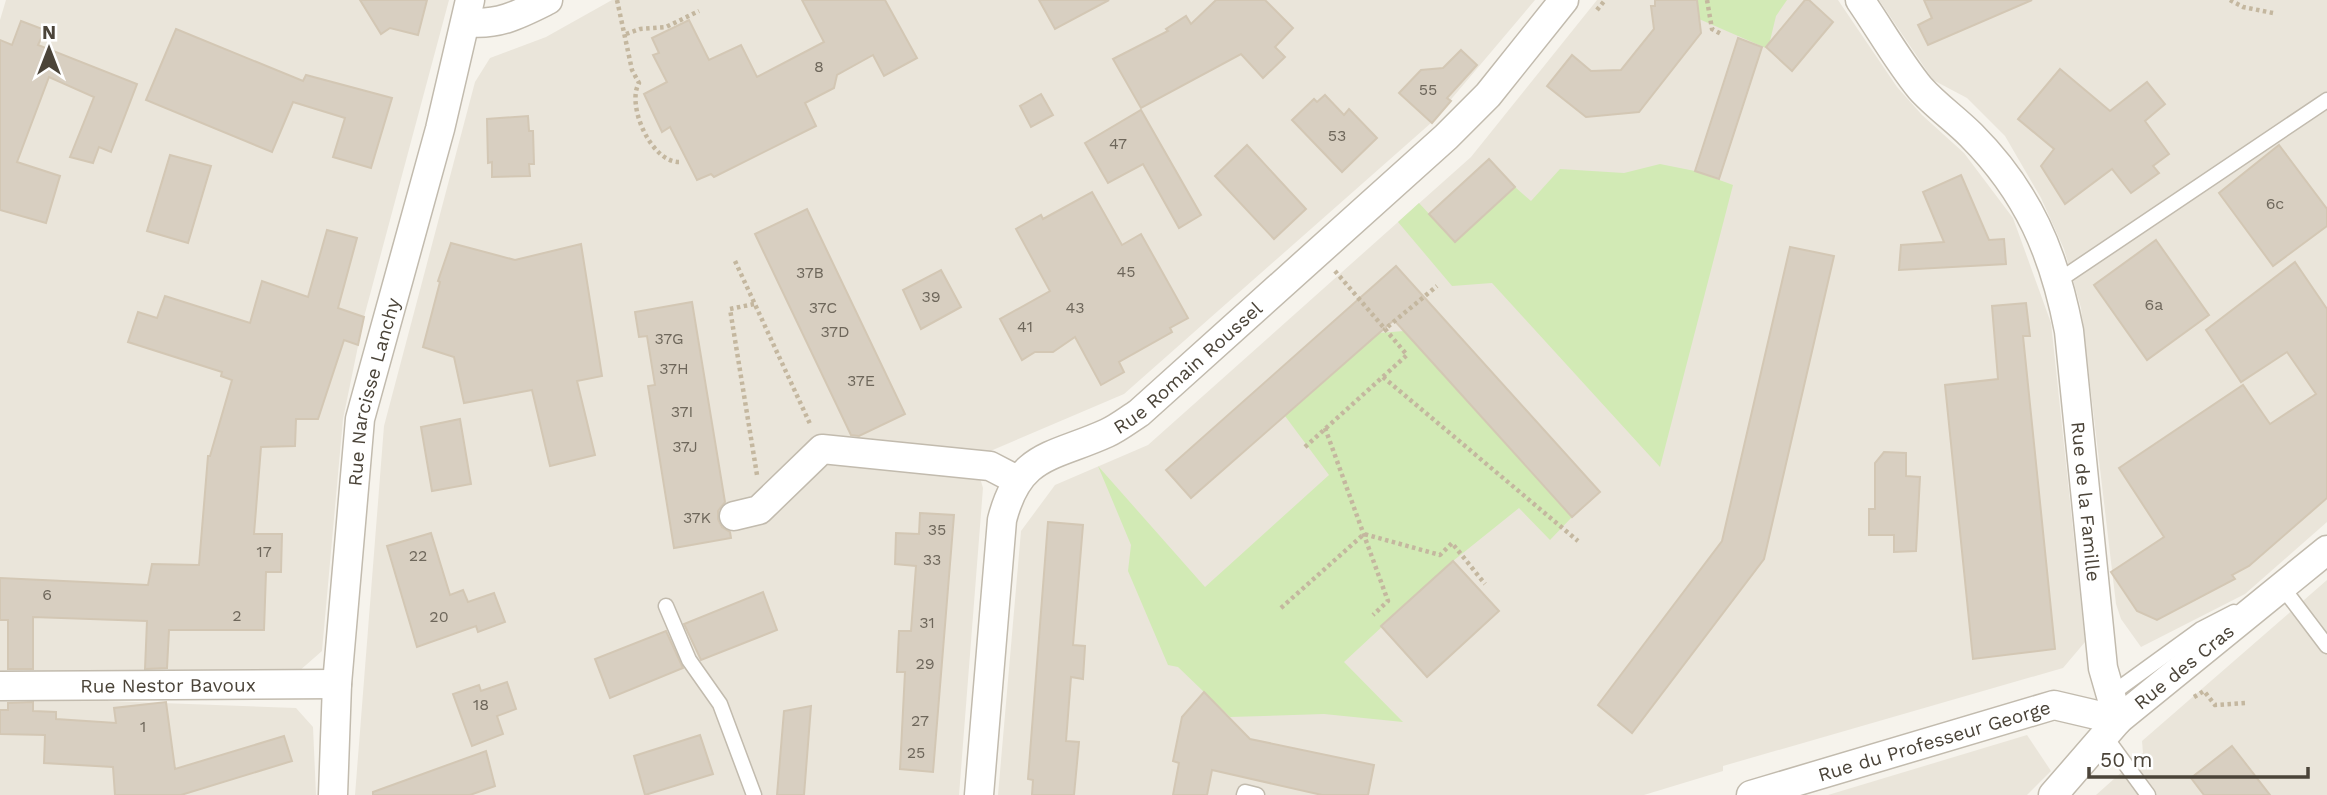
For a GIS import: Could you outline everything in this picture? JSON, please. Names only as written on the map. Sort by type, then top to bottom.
[{"type":"street","points":[[468,11],[494,23],[508,20],[548,0]]},
{"type":"street","name":"Rue Romain Roussel","points":[[979,795],[1002,520],[1008,497],[1017,480],[1031,466],[1046,457],[1109,432],[1139,413],[1488,95],[1564,0]]},
{"type":"street","name":"Rue de la Famille","points":[[1860,0],[1921,88],[1972,136],[2011,180],[2033,216],[2058,281],[2069,331],[2103,668],[2111,717]]},
{"type":"street","name":"Rue Narcisse Lanchy","points":[[333,795],[337,684],[360,419],[440,129],[468,11]]},
{"type":"street","points":[[734,516],[762,507],[822,449],[990,466],[1017,480]]},
{"type":"street","name":"Rue des Cras","points":[[2053,795],[2111,717],[2283,588],[2327,550]]},
{"type":"street","name":"Rue Nestor Bavoux","points":[[0,686],[337,684]]},
{"type":"street","name":"Rue du Professeur George","points":[[1751,795],[2054,705],[2111,717]]},
{"type":"lane","points":[[2058,281],[2327,100]]},
{"type":"lane","points":[[2283,588],[2327,646]]},
{"type":"lane","points":[[666,606],[689,660],[720,704],[754,795]]},
{"type":"lane","points":[[2111,717],[2148,795]]},
{"type":"lane","points":[[1244,795],[1245,792],[1257,795]]},
{"type":"path","points":[[617,0],[632,70],[639,83],[634,99],[637,112],[654,149],[664,158],[679,162]]},
{"type":"path","points":[[1597,10],[1605,0]]},
{"type":"path","points":[[1707,0],[1712,29],[1723,35]]},
{"type":"path","points":[[2230,0],[2243,7],[2273,13]]},
{"type":"path","points":[[626,34],[640,29],[666,27],[699,10]]},
{"type":"path","points":[[1305,447],[1407,355],[1318,251]]},
{"type":"path","points":[[735,261],[822,449]]},
{"type":"path","points":[[1385,328],[1437,286]]},
{"type":"path","points":[[754,304],[730,309],[762,507]]},
{"type":"path","points":[[1382,377],[1578,541]]},
{"type":"path","points":[[1325,428],[1388,601],[1373,615]]},
{"type":"path","points":[[1364,534],[1440,555],[1452,543],[1485,584]]},
{"type":"path","points":[[1281,608],[1364,534]]},
{"type":"path","points":[[2185,703],[2204,691],[2215,705],[2245,703]]},
{"type":"shaded area","points":[[6,0],[449,0],[364,317],[343,419],[322,651],[298,672],[0,677],[0,20]]},
{"type":"shaded area","points":[[612,0],[1535,0],[1431,123],[1124,394],[974,458],[983,488],[959,795],[355,795],[384,426],[475,82],[490,58],[546,37]]},
{"type":"shaded area","points":[[1597,0],[1838,0],[1897,87],[1922,115],[1964,153],[2013,218],[2051,323],[2085,642],[2063,668],[1723,766],[1723,771],[1644,795],[998,795],[1021,531],[1055,485],[1148,445],[1471,157]]},
{"type":"shaded area","points":[[1879,0],[2327,0],[2327,522],[2245,594],[2141,647],[2121,619],[2116,604],[2081,308],[2064,249],[2041,198],[2005,136],[1967,98],[1933,80]]},
{"type":"shaded area","points":[[2327,580],[2327,795],[2096,795],[2143,753],[2142,741]]},
{"type":"shaded area","points":[[106,694],[108,701],[296,708],[313,727],[316,795],[0,795],[0,696]]},
{"type":"shaded area","points":[[2027,735],[2051,771],[2027,795],[1828,795]]},
{"type":"green space","points":[[1697,0],[1787,0],[1776,16],[1768,49],[1699,19]]},
{"type":"green space","points":[[1660,164],[1695,171],[1733,185],[1660,467],[1492,283],[1452,286],[1398,222],[1419,203],[1455,242],[1515,187],[1531,201],[1560,169],[1624,173]]},
{"type":"green space","points":[[1404,331],[1572,517],[1550,540],[1519,508],[1453,561],[1344,662],[1403,722],[1324,714],[1230,717],[1178,667],[1168,665],[1128,571],[1131,545],[1098,466],[1205,587],[1329,475],[1285,416],[1379,333]]},
{"type":"building","points":[[360,0],[427,0],[418,35],[390,28],[381,34]]},
{"type":"building","points":[[802,0],[885,0],[917,58],[884,76],[873,55],[837,75],[834,88],[805,103],[816,126],[714,177],[711,174],[697,180],[670,127],[662,132],[644,94],[667,82],[653,55],[659,53],[652,38],[689,20],[709,60],[741,45],[757,77],[824,42]]},
{"type":"building","points":[[1039,0],[1109,0],[1055,29]]},
{"type":"building","points":[[1216,0],[1265,0],[1293,28],[1275,47],[1285,57],[1263,78],[1241,54],[1141,108],[1113,59],[1168,31],[1166,29],[1186,16],[1191,24]]},
{"type":"building","points":[[1655,0],[1697,0],[1701,33],[1639,112],[1586,117],[1547,86],[1572,55],[1591,71],[1621,70],[1654,29],[1651,6],[1655,6]]},
{"type":"building","points":[[1805,0],[1809,0],[1833,22],[1792,71],[1766,47]]},
{"type":"building","points":[[1924,0],[2032,0],[1928,45],[1918,25],[1932,18]]},
{"type":"building","points":[[21,21],[45,30],[38,45],[137,84],[111,152],[99,147],[93,163],[70,157],[94,97],[49,77],[17,162],[60,176],[46,223],[0,210],[0,40],[12,45]]},
{"type":"building","points":[[176,29],[303,81],[306,75],[392,98],[371,168],[333,157],[345,118],[293,102],[272,152],[146,100]]},
{"type":"building","points":[[1738,38],[1762,47],[1719,179],[1695,171]]},
{"type":"building","points":[[1461,50],[1477,65],[1447,98],[1451,101],[1432,123],[1399,93],[1421,70],[1443,68]]},
{"type":"building","points":[[2060,69],[2110,111],[2147,82],[2165,104],[2145,121],[2169,154],[2153,166],[2159,173],[2131,193],[2112,169],[2065,204],[2041,166],[2054,149],[2018,119]]},
{"type":"building","points":[[1041,94],[1053,115],[1031,127],[1020,106]]},
{"type":"building","points":[[1325,95],[1344,115],[1349,109],[1377,138],[1342,172],[1292,120],[1314,99],[1317,102]]},
{"type":"building","points":[[1141,110],[1201,215],[1179,228],[1143,164],[1108,183],[1085,143]]},
{"type":"building","points":[[528,116],[529,131],[533,131],[534,164],[529,164],[530,176],[492,177],[492,162],[488,163],[487,119]]},
{"type":"building","points":[[1247,145],[1306,209],[1274,239],[1215,176]]},
{"type":"building","points":[[2279,145],[2327,209],[2327,226],[2273,266],[2219,193]]},
{"type":"building","points":[[170,155],[211,166],[188,243],[147,231]]},
{"type":"building","points":[[1489,159],[1515,187],[1455,242],[1429,214]]},
{"type":"building","points":[[1961,175],[1989,240],[2004,239],[2006,264],[1899,270],[1901,245],[1944,242],[1923,192]]},
{"type":"building","points":[[1092,192],[1122,245],[1141,234],[1188,318],[1170,328],[1172,332],[1119,362],[1124,372],[1101,385],[1075,337],[1053,352],[1035,352],[1022,360],[1000,319],[1050,291],[1016,229],[1041,215],[1043,219]]},
{"type":"building","points":[[807,209],[905,414],[859,436],[851,435],[755,234]]},
{"type":"building","points":[[327,230],[357,238],[338,308],[364,317],[358,345],[344,340],[318,419],[296,419],[295,446],[261,447],[254,534],[282,534],[281,572],[266,572],[264,630],[169,630],[167,668],[145,669],[147,621],[33,617],[33,669],[8,669],[8,620],[0,620],[0,578],[148,585],[152,564],[199,565],[208,456],[232,380],[221,376],[222,372],[128,342],[138,312],[157,318],[165,296],[250,323],[262,281],[308,297]]},
{"type":"building","points":[[2156,240],[2209,315],[2147,360],[2094,285]]},
{"type":"building","points":[[451,243],[515,260],[581,244],[602,376],[577,381],[595,455],[550,466],[532,390],[464,403],[454,357],[423,347],[440,282],[438,281]]},
{"type":"building","points":[[1790,247],[1834,256],[1764,559],[1632,733],[1598,705],[1722,541]]},
{"type":"building","points":[[2295,262],[2327,309],[2327,498],[2249,566],[2232,575],[2235,579],[2157,620],[2137,611],[2111,572],[2164,537],[2119,468],[2243,385],[2270,424],[2316,394],[2287,352],[2241,382],[2206,330]]},
{"type":"building","points":[[1396,266],[1600,492],[1572,517],[1394,320],[1191,498],[1166,470]]},
{"type":"building","points":[[941,270],[961,307],[921,329],[903,290]]},
{"type":"building","points":[[692,302],[725,502],[718,511],[718,519],[722,527],[730,532],[731,538],[674,548],[648,386],[655,385],[647,336],[639,337],[635,312]]},
{"type":"building","points":[[2026,303],[2030,336],[2023,336],[2055,649],[1973,659],[1945,385],[1998,379],[1992,306]]},
{"type":"building","points":[[460,419],[471,484],[432,491],[421,427]]},
{"type":"building","points":[[1884,452],[1906,453],[1906,476],[1920,477],[1916,551],[1894,552],[1894,535],[1869,535],[1869,509],[1875,509],[1875,463]]},
{"type":"building","points":[[920,513],[954,515],[933,772],[900,769],[905,672],[897,672],[899,631],[911,631],[916,566],[895,564],[896,533],[919,534]]},
{"type":"building","points":[[1048,522],[1083,525],[1073,645],[1085,646],[1083,679],[1071,677],[1066,741],[1079,742],[1074,795],[1032,795],[1033,780],[1028,779]]},
{"type":"building","points":[[431,533],[450,595],[463,590],[468,602],[494,593],[505,622],[478,632],[476,626],[417,647],[387,546]]},
{"type":"building","points":[[1453,561],[1499,611],[1427,677],[1381,626]]},
{"type":"building","points":[[763,592],[777,630],[701,660],[684,624]]},
{"type":"building","points":[[666,631],[683,668],[610,698],[595,659]]},
{"type":"building","points":[[507,682],[516,709],[497,716],[503,734],[472,746],[453,694],[479,685],[481,691]]},
{"type":"building","points":[[1204,692],[1250,739],[1374,765],[1368,795],[1322,795],[1212,770],[1207,795],[1173,795],[1179,763],[1173,761],[1182,717]]},
{"type":"building","points":[[33,702],[33,711],[56,712],[56,719],[116,723],[114,708],[166,702],[175,769],[284,736],[292,761],[181,795],[115,795],[113,767],[44,763],[45,735],[0,734],[0,710],[8,710],[8,703]]},
{"type":"building","points":[[811,706],[804,795],[777,795],[784,711]]},
{"type":"building","points":[[700,735],[713,774],[645,795],[634,756]]},
{"type":"building","points":[[2232,746],[2270,795],[2204,795],[2191,778]]},
{"type":"building","points":[[486,751],[495,786],[470,795],[373,795],[373,792]]}]
